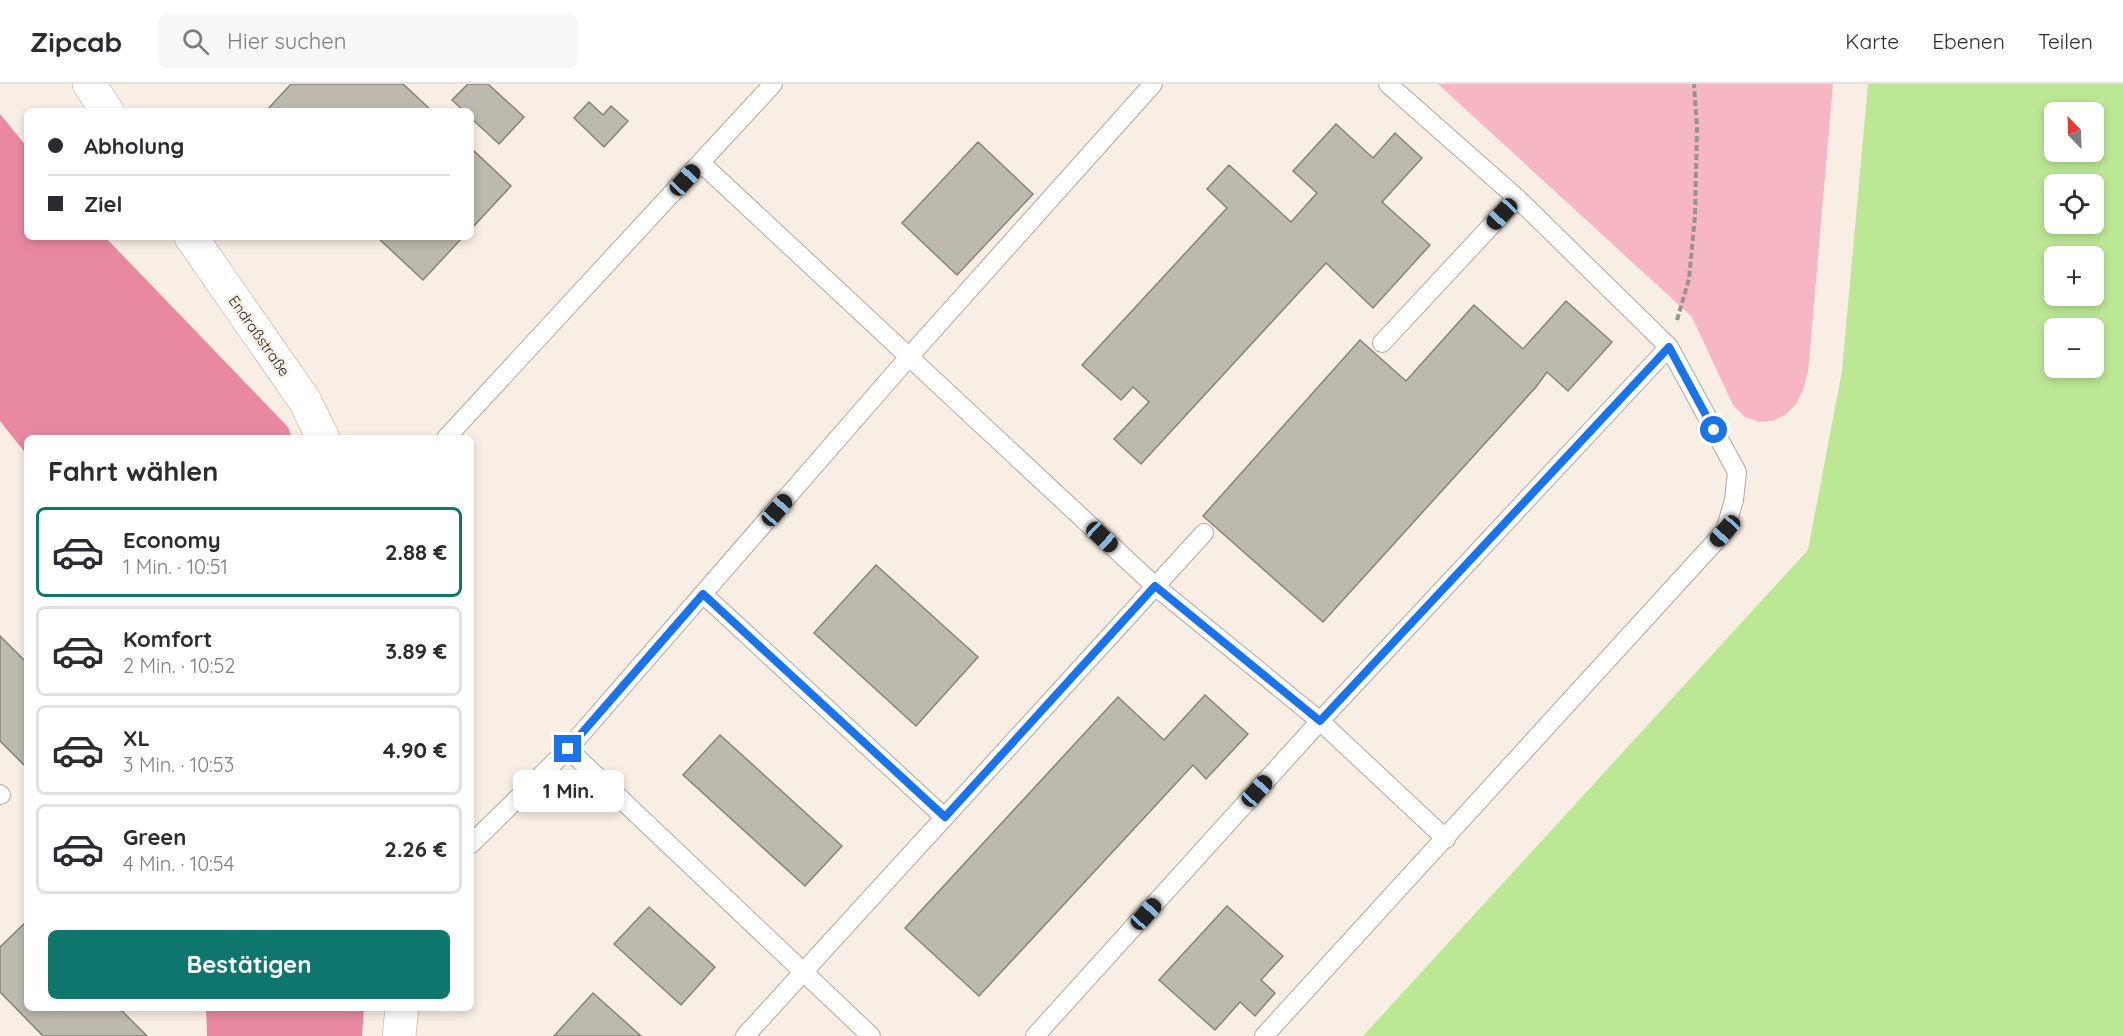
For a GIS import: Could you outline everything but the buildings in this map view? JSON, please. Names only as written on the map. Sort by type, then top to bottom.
[{"type":"street","points":[[89,84],[105,108]]},
{"type":"street","name":"Endraßstraße","points":[[193,240],[305,401],[322,435]]},
{"type":"street","points":[[399,1036],[402,1011]]},
{"type":"lane","points":[[449,435],[773,84]]},
{"type":"lane","points":[[474,841],[568,749],[908,358],[1153,84]]},
{"type":"lane","points":[[1264,1036],[1725,531],[1734,500],[1737,472],[1669,347],[1517,198],[1388,84]]},
{"type":"lane","points":[[701,163],[1155,586],[1320,721],[1446,839]]},
{"type":"lane","points":[[1382,343],[1517,198]]},
{"type":"lane","points":[[1035,1036],[1320,721],[1669,347]]},
{"type":"lane","points":[[745,1036],[1204,533]]},
{"type":"lane","points":[[703,594],[945,817]]},
{"type":"lane","points":[[568,749],[871,1036]]},
{"type":"path","points":[[1669,347],[1689,279],[1695,216],[1697,129],[1694,84]]},
{"type":"shaded area","points":[[1438,84],[1833,84],[1808,372],[1796,404],[1785,415],[1772,421],[1759,422],[1745,417],[1733,405],[1692,317]]},
{"type":"shaded area","points":[[1868,84],[2123,84],[2123,1036],[1363,1036],[1808,550],[1842,371]]},
{"type":"shaded area","points":[[0,114],[24,143],[24,240],[108,240],[288,427],[291,435],[24,435],[24,451],[0,421]]},
{"type":"shaded area","points":[[206,1011],[364,1011],[362,1036],[207,1036]]},
{"type":"route","points":[[568,749],[703,594],[890,769],[945,817],[1155,586],[1320,721],[1669,347],[1714,430]]}]
